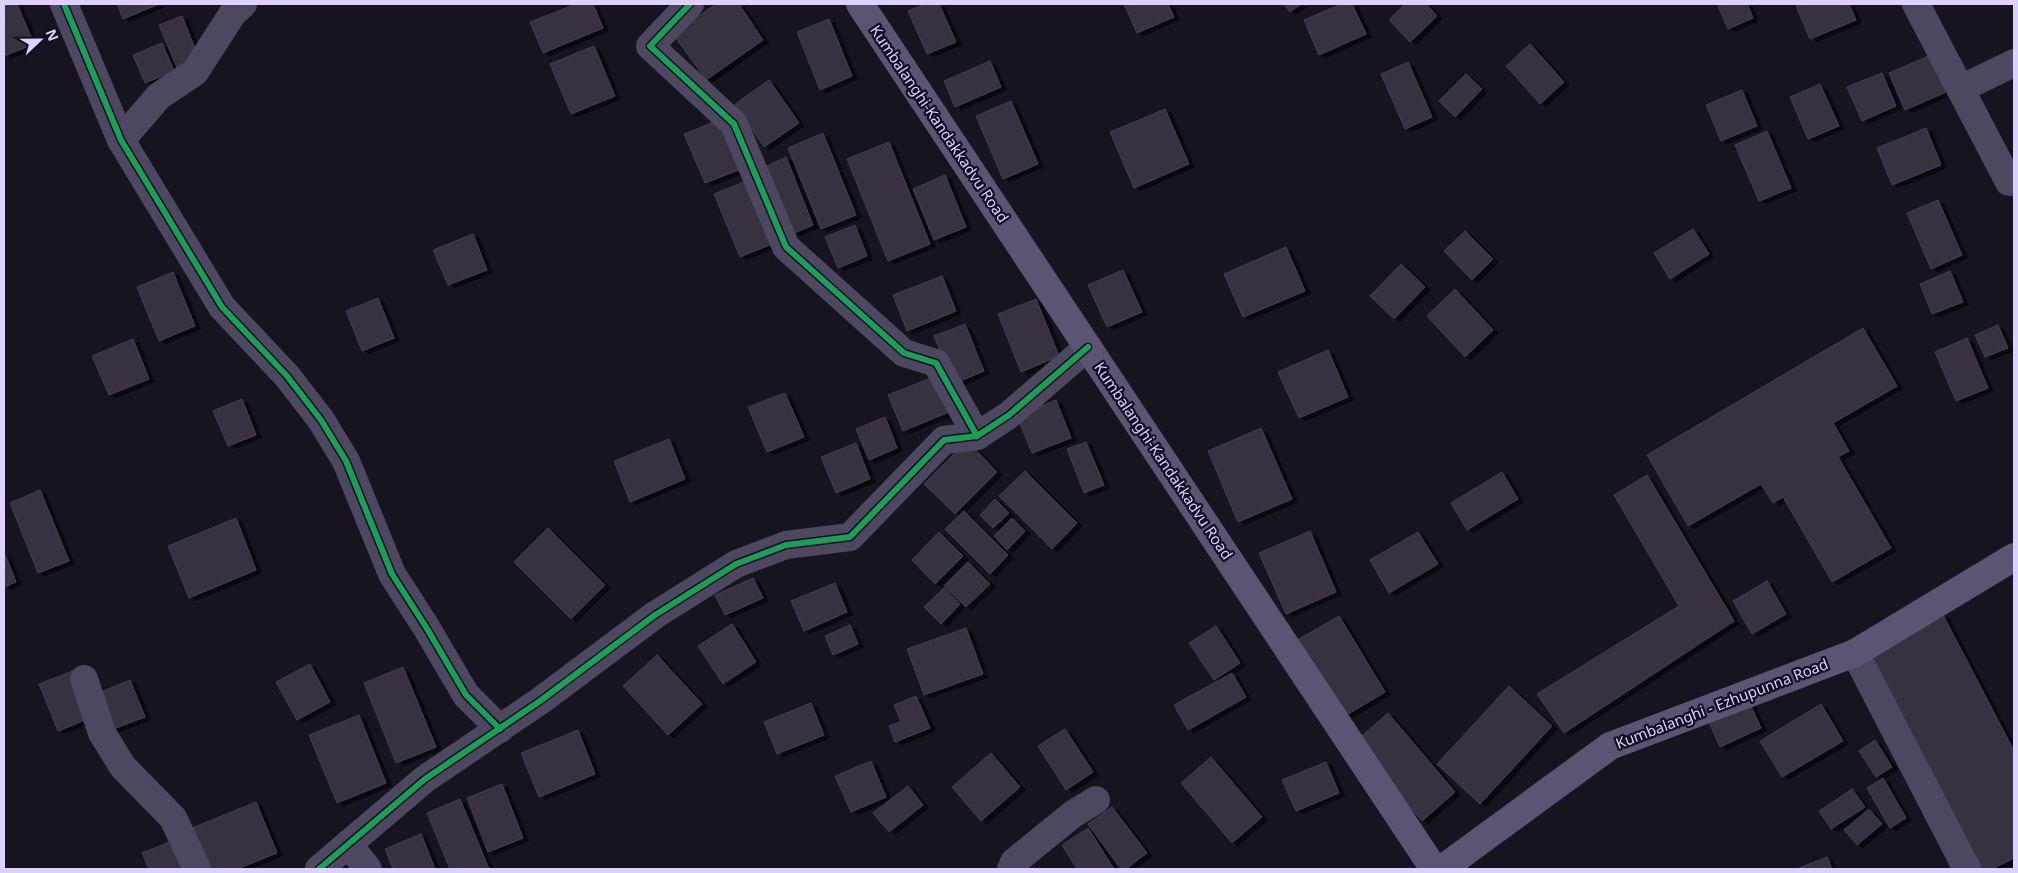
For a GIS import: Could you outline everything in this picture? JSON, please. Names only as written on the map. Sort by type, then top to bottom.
[{"type":"main road","name":"Kumbalanghi-Kandakkadvu Road","points":[[860,4],[1434,869]]},
{"type":"main road","name":"Kumbalanghi - Ezhupunna Road","points":[[1442,869],[1610,746],[1855,653],[2014,557]]},
{"type":"street","points":[[64,4],[121,140],[222,307],[287,376],[321,420],[346,461],[392,574],[466,695],[500,729]]},
{"type":"street","points":[[121,140],[159,96],[195,72],[233,14],[243,4]]},
{"type":"street","points":[[690,4],[650,46],[734,124],[786,247],[904,353],[936,363],[977,436]]},
{"type":"street","points":[[1916,4],[2009,182],[2014,177]]},
{"type":"street","points":[[1960,89],[2014,63]]},
{"type":"street","points":[[319,869],[425,779],[540,701],[654,615],[736,564],[786,546],[850,537],[944,440],[977,436],[1008,415],[1088,347]]},
{"type":"street","points":[[1855,653],[1968,869]]},
{"type":"street","points":[[84,678],[102,733],[123,767],[173,818],[197,869]]},
{"type":"street","points":[[1011,869],[1014,862],[1072,814],[1096,800]]},
{"type":"street","points":[[348,844],[368,869]]},
{"type":"building","points":[[17,4],[34,44],[4,56],[4,6]]},
{"type":"building","points":[[117,4],[159,4],[123,19]]},
{"type":"building","points":[[576,4],[593,4],[603,28],[543,53],[530,22]]},
{"type":"building","points":[[716,4],[739,4],[763,40],[706,80],[673,34]]},
{"type":"building","points":[[925,4],[939,4],[956,42],[927,54],[908,11]]},
{"type":"building","points":[[1124,4],[1168,4],[1174,17],[1137,33]]},
{"type":"building","points":[[1284,4],[1301,4],[1290,12]]},
{"type":"building","points":[[1341,4],[1352,4],[1366,34],[1319,55],[1304,20]]},
{"type":"building","points":[[1405,4],[1426,4],[1437,16],[1410,42],[1389,20]]},
{"type":"building","points":[[1717,4],[1747,4],[1753,18],[1728,29]]},
{"type":"building","points":[[1802,4],[1849,4],[1856,20],[1810,39],[1796,6]]},
{"type":"building","points":[[182,16],[200,61],[178,70],[159,25]]},
{"type":"building","points":[[829,19],[852,76],[820,90],[797,32]]},
{"type":"building","points":[[162,43],[174,71],[145,83],[133,55]]},
{"type":"building","points":[[1530,44],[1564,82],[1540,104],[1506,66]]},
{"type":"building","points":[[594,46],[615,96],[571,114],[550,64]]},
{"type":"building","points":[[1931,55],[1946,92],[1905,110],[1889,73]]},
{"type":"building","points":[[990,61],[1001,87],[955,107],[944,81]]},
{"type":"building","points":[[1408,62],[1432,117],[1405,129],[1381,74]]},
{"type":"building","points":[[1882,73],[1896,106],[1862,121],[1847,87]]},
{"type":"building","points":[[1466,74],[1482,89],[1455,117],[1439,101]]},
{"type":"building","points":[[769,80],[799,123],[764,147],[735,104]]},
{"type":"building","points":[[1820,84],[1839,126],[1808,139],[1790,97]]},
{"type":"building","points":[[1742,90],[1757,126],[1721,141],[1706,105]]},
{"type":"building","points":[[1011,101],[1038,164],[1003,179],[976,116]]},
{"type":"building","points":[[1165,109],[1189,164],[1134,188],[1110,132]]},
{"type":"building","points":[[721,119],[741,169],[705,183],[684,134]]},
{"type":"building","points":[[1926,128],[1941,165],[1892,185],[1877,148]]},
{"type":"building","points":[[1767,131],[1791,188],[1759,201],[1735,145]]},
{"type":"building","points":[[823,133],[856,215],[821,229],[788,148]]},
{"type":"building","points":[[889,142],[930,244],[888,261],[847,159]]},
{"type":"building","points":[[786,157],[813,225],[787,236],[760,169]]},
{"type":"building","points":[[945,175],[966,227],[934,240],[913,189]]},
{"type":"building","points":[[751,179],[777,242],[740,257],[714,194]]},
{"type":"building","points":[[1938,200],[1962,255],[1931,269],[1907,213]]},
{"type":"building","points":[[855,225],[867,256],[838,268],[825,237]]},
{"type":"building","points":[[1693,229],[1709,254],[1670,279],[1654,253]]},
{"type":"building","points":[[1465,231],[1493,259],[1472,280],[1444,251]]},
{"type":"building","points":[[473,234],[487,270],[448,285],[433,250]]},
{"type":"building","points":[[1286,247],[1305,291],[1243,317],[1224,274]]},
{"type":"building","points":[[1401,264],[1425,287],[1394,319],[1370,296]]},
{"type":"building","points":[[1123,270],[1142,312],[1107,327],[1088,285]]},
{"type":"building","points":[[1950,271],[1963,302],[1932,314],[1920,284]]},
{"type":"building","points":[[173,272],[195,326],[159,341],[137,287]]},
{"type":"building","points":[[942,276],[956,311],[907,331],[893,295]]},
{"type":"building","points":[[1455,289],[1493,330],[1465,357],[1427,316]]},
{"type":"building","points":[[378,298],[394,338],[362,351],[346,311]]},
{"type":"building","points":[[1036,299],[1059,356],[1021,372],[998,314]]},
{"type":"building","points":[[965,324],[984,371],[953,384],[934,336]]},
{"type":"building","points":[[1998,325],[2008,348],[1985,357],[1975,335]]},
{"type":"building","points":[[1863,328],[1897,386],[1833,423],[1849,451],[1838,457],[1891,548],[1832,582],[1783,497],[1773,503],[1761,484],[1688,526],[1647,455]]},
{"type":"building","points":[[1967,338],[1988,388],[1956,401],[1935,352]]},
{"type":"building","points":[[133,339],[149,379],[109,395],[92,356]]},
{"type":"building","points":[[1328,350],[1348,397],[1299,418],[1278,372]]},
{"type":"building","points":[[939,375],[954,410],[903,431],[888,395]]},
{"type":"building","points":[[785,393],[804,437],[767,452],[748,407]]},
{"type":"building","points":[[242,399],[256,435],[228,446],[213,411]]},
{"type":"building","points":[[1056,400],[1071,438],[1032,453],[1017,416]]},
{"type":"building","points":[[885,417],[897,448],[869,460],[856,429]]},
{"type":"building","points":[[1261,428],[1292,499],[1238,522],[1208,451]]},
{"type":"building","points":[[669,439],[685,479],[630,502],[614,461]]},
{"type":"building","points":[[967,441],[997,472],[955,514],[924,484]]},
{"type":"building","points":[[1086,442],[1104,485],[1084,493],[1067,449]]},
{"type":"building","points":[[856,443],[870,479],[836,493],[821,457]]},
{"type":"building","points":[[1025,471],[1077,523],[1052,549],[999,496]]},
{"type":"building","points":[[1502,472],[1518,499],[1467,530],[1451,503]]},
{"type":"building","points":[[1647,475],[1734,621],[1564,733],[1537,694],[1679,606],[1614,495]]},
{"type":"building","points":[[40,490],[69,561],[38,573],[10,503]]},
{"type":"building","points":[[995,499],[1009,513],[993,528],[980,515]]},
{"type":"building","points":[[964,511],[1008,555],[990,574],[945,529]]},
{"type":"building","points":[[236,518],[256,570],[189,598],[168,546]]},
{"type":"building","points":[[1012,518],[1025,531],[1007,550],[994,536]]},
{"type":"building","points":[[548,528],[605,585],[571,619],[514,562]]},
{"type":"building","points":[[1310,531],[1336,592],[1286,614],[1259,553]]},
{"type":"building","points":[[939,532],[963,556],[935,584],[912,560]]},
{"type":"building","points":[[1418,532],[1438,564],[1389,593],[1370,560]]},
{"type":"building","points":[[4,552],[16,582],[4,587]]},
{"type":"building","points":[[968,562],[990,584],[966,607],[944,586]]},
{"type":"building","points":[[753,578],[763,598],[725,615],[715,595]]},
{"type":"building","points":[[1767,581],[1786,614],[1752,634],[1733,601]]},
{"type":"building","points":[[835,583],[847,612],[804,631],[791,601]]},
{"type":"building","points":[[944,588],[960,604],[941,624],[924,607]]},
{"type":"building","points":[[1943,615],[2014,751],[2014,858],[1992,869],[1978,869],[1866,655]]},
{"type":"building","points":[[1339,616],[1385,692],[1340,719],[1294,642]]},
{"type":"building","points":[[732,624],[756,662],[723,684],[698,646]]},
{"type":"building","points":[[850,625],[858,644],[833,655],[825,636]]},
{"type":"building","points":[[1216,626],[1240,663],[1214,680],[1189,643]]},
{"type":"building","points":[[966,628],[983,674],[924,695],[907,649]]},
{"type":"building","points":[[657,655],[702,704],[668,735],[623,686]]},
{"type":"building","points":[[310,664],[330,702],[297,720],[276,682]]},
{"type":"building","points":[[403,667],[436,747],[396,763],[364,683]]},
{"type":"building","points":[[75,670],[95,716],[58,731],[39,684]]},
{"type":"building","points":[[1232,673],[1246,697],[1188,730],[1174,705]]},
{"type":"building","points":[[130,680],[145,717],[108,731],[94,695]]},
{"type":"building","points":[[1509,686],[1552,726],[1480,804],[1437,764]]},
{"type":"building","points":[[916,696],[930,728],[895,742],[889,726],[901,722],[894,705]]},
{"type":"building","points":[[811,703],[824,735],[777,754],[764,722]]},
{"type":"building","points":[[1750,704],[1761,728],[1720,747],[1709,722]]},
{"type":"building","points":[[1821,704],[1843,741],[1782,777],[1760,741]]},
{"type":"building","points":[[1388,713],[1455,792],[1422,821],[1355,742]]},
{"type":"building","points":[[359,715],[386,783],[337,803],[309,735]]},
{"type":"building","points":[[1065,729],[1093,772],[1066,790],[1038,746]]},
{"type":"building","points":[[578,730],[595,774],[539,797],[521,753]]},
{"type":"building","points":[[1875,740],[1892,767],[1876,777],[1859,751]]},
{"type":"building","points":[[991,753],[1020,787],[981,821],[952,787]]},
{"type":"building","points":[[1211,757],[1262,817],[1232,843],[1181,783]]},
{"type":"building","points":[[871,761],[886,797],[851,812],[835,776]]},
{"type":"building","points":[[1326,762],[1339,793],[1296,811],[1282,780]]},
{"type":"building","points":[[1883,778],[1906,818],[1890,828],[1867,788]]},
{"type":"building","points":[[502,784],[523,838],[488,852],[467,798]]},
{"type":"building","points":[[908,786],[923,805],[889,832],[873,813]]},
{"type":"building","points":[[1852,789],[1865,807],[1831,829],[1819,811]]},
{"type":"building","points":[[460,799],[489,869],[450,869],[427,813]]},
{"type":"building","points":[[256,802],[277,853],[237,869],[203,869],[187,830]]},
{"type":"building","points":[[1112,807],[1147,853],[1126,869],[1121,869],[1088,824]]},
{"type":"building","points":[[1869,809],[1882,824],[1857,845],[1844,830]]},
{"type":"building","points":[[1088,828],[1114,869],[1077,869],[1062,845]]},
{"type":"building","points":[[421,834],[435,869],[393,869],[385,849]]},
{"type":"building","points":[[179,838],[191,869],[149,869],[142,853]]},
{"type":"building","points":[[1827,857],[1832,869],[1797,869]]},
{"type":"cycle path","points":[[64,4],[121,140],[222,307],[287,376],[321,420],[346,461],[392,574],[466,695],[500,729]]},
{"type":"cycle path","points":[[690,4],[650,46],[734,124],[786,247],[904,353],[936,363],[977,436]]},
{"type":"cycle path","points":[[319,869],[425,779],[540,701],[655,615],[736,564],[786,545],[850,537],[944,440],[977,436],[1009,415],[1088,347]]}]
